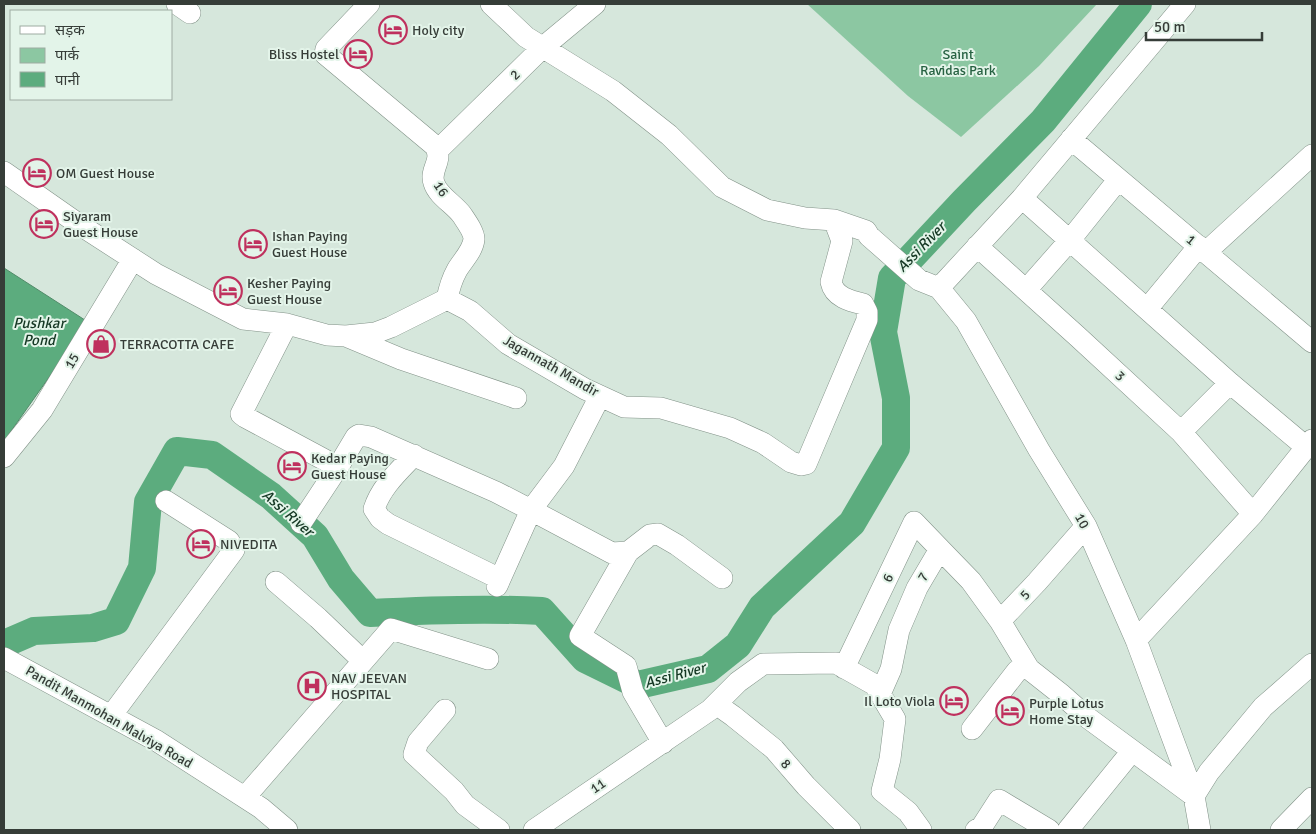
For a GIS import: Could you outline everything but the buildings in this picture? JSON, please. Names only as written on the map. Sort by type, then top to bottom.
[{"type":"street","points":[[369,4],[326,49],[325,54],[438,150]]},
{"type":"street","points":[[491,4],[526,37],[613,91],[669,135],[722,187],[767,210],[805,218],[834,220]]},
{"type":"street","name":"2","points":[[438,150],[542,48],[595,4]]},
{"type":"street","points":[[939,288],[1022,198],[1185,4]]},
{"type":"street","name":"1","points":[[1071,139],[1312,342]]},
{"type":"street","name":"16","points":[[438,150],[433,181],[442,194],[462,215],[474,240],[457,271],[446,300]]},
{"type":"street","points":[[1147,309],[1202,249],[1312,155]]},
{"type":"street","points":[[4,172],[77,223],[156,274],[243,319],[287,324],[327,335],[346,336],[375,332],[391,327],[446,300]]},
{"type":"street","points":[[1026,290],[1070,240],[1118,180]]},
{"type":"street","points":[[1022,198],[1230,383],[1310,443],[1253,514],[1136,640]]},
{"type":"street","name":"10","points":[[834,220],[866,231],[919,280],[939,288],[966,321],[1039,450],[1086,526],[1136,640],[1194,796],[1200,830]]},
{"type":"street","name":"Jagannath Mandir","points":[[446,300],[470,311],[508,344],[600,396],[624,407],[660,408],[730,428],[763,443],[791,462],[801,465],[806,464],[867,320],[867,312],[863,304],[837,294],[832,288],[831,282],[842,241],[834,220]]},
{"type":"street","name":"3","points":[[977,246],[1180,432],[1253,514]]},
{"type":"street","name":"15","points":[[4,457],[42,410],[133,259]]},
{"type":"street","points":[[287,324],[242,414],[338,467]]},
{"type":"street","points":[[346,336],[401,360],[516,398]]},
{"type":"street","points":[[1180,432],[1230,383]]},
{"type":"street","points":[[414,456],[378,496],[374,510],[388,524],[498,582],[530,510],[564,466],[600,396]]},
{"type":"street","points":[[301,523],[359,435],[371,437],[496,492],[612,553],[628,552]]},
{"type":"street","points":[[110,716],[234,550],[229,541],[166,501]]},
{"type":"street","name":"6","points":[[844,668],[914,522],[940,549]]},
{"type":"street","name":"5","points":[[1000,621],[1086,526]]},
{"type":"street","points":[[663,743],[633,692],[626,666],[580,636],[628,552],[650,535],[658,534],[677,545],[722,578]]},
{"type":"street","points":[[940,549],[971,581],[1000,621],[1029,669]]},
{"type":"street","name":"7","points":[[880,694],[891,669],[899,630],[917,588],[940,549]]},
{"type":"street","points":[[276,582],[318,618],[363,661]]},
{"type":"street","points":[[245,797],[391,630],[488,659]]},
{"type":"street","name":"Pandit Manmohan Malviya Road","points":[[4,658],[157,741],[245,797],[287,830]]},
{"type":"street","name":"11","points":[[542,828],[710,710],[738,682],[762,664],[836,663],[875,685],[895,719],[890,759],[882,791],[908,812],[921,830]]},
{"type":"street","points":[[972,729],[1017,671],[1023,668],[1029,669],[1088,718],[1194,796],[1209,772],[1263,707],[1312,664]]},
{"type":"street","name":"8","points":[[716,704],[774,749],[806,786],[850,830]]},
{"type":"street","points":[[445,710],[418,742],[414,754],[454,791],[465,805],[499,830]]},
{"type":"street","points":[[1068,830],[1132,751]]},
{"type":"street","points":[[1281,830],[1312,798]]},
{"type":"street","points":[[976,830],[981,828],[999,800],[1049,830]]},
{"type":"green space","name":"Saint Ravidas Park","points":[[807,4],[1097,4],[1039,66],[961,137],[908,96]]},
{"type":"water","name":"Pushkar Pond","points":[[4,268],[88,322],[4,441]]},
{"type":"waterway","name":"Assi River","points":[[4,644],[34,631],[93,628],[116,621],[142,568],[148,502],[177,451],[212,455],[271,496],[315,536],[341,579],[370,613],[456,610],[542,611],[585,659],[638,685],[708,669],[738,645],[762,607],[852,523],[896,448],[896,398],[883,332],[892,278],[1043,121],[1138,4]]},
{"type":"place","name":"Holy city","points":[[393,30]]},
{"type":"place","name":"Bliss Hostel","points":[[358,54]]},
{"type":"place","name":"OM Guest House","points":[[37,173]]},
{"type":"place","name":"Siyaram Guest House","points":[[44,224]]},
{"type":"place","name":"Ishan Paying Guest House","points":[[253,244]]},
{"type":"place","name":"Kesher Paying Guest House","points":[[228,291]]},
{"type":"place","name":"TERRACOTTA CAFE","points":[[101,344]]},
{"type":"place","name":"Kedar Paying Guest House","points":[[292,466]]},
{"type":"place","name":"NIVEDITA","points":[[201,544]]},
{"type":"place","name":"NAV JEEVAN HOSPITAL","points":[[312,686]]},
{"type":"place","name":"Il Loto Viola","points":[[954,701]]},
{"type":"place","name":"Purple Lotus Home Stay","points":[[1010,711]]}]
